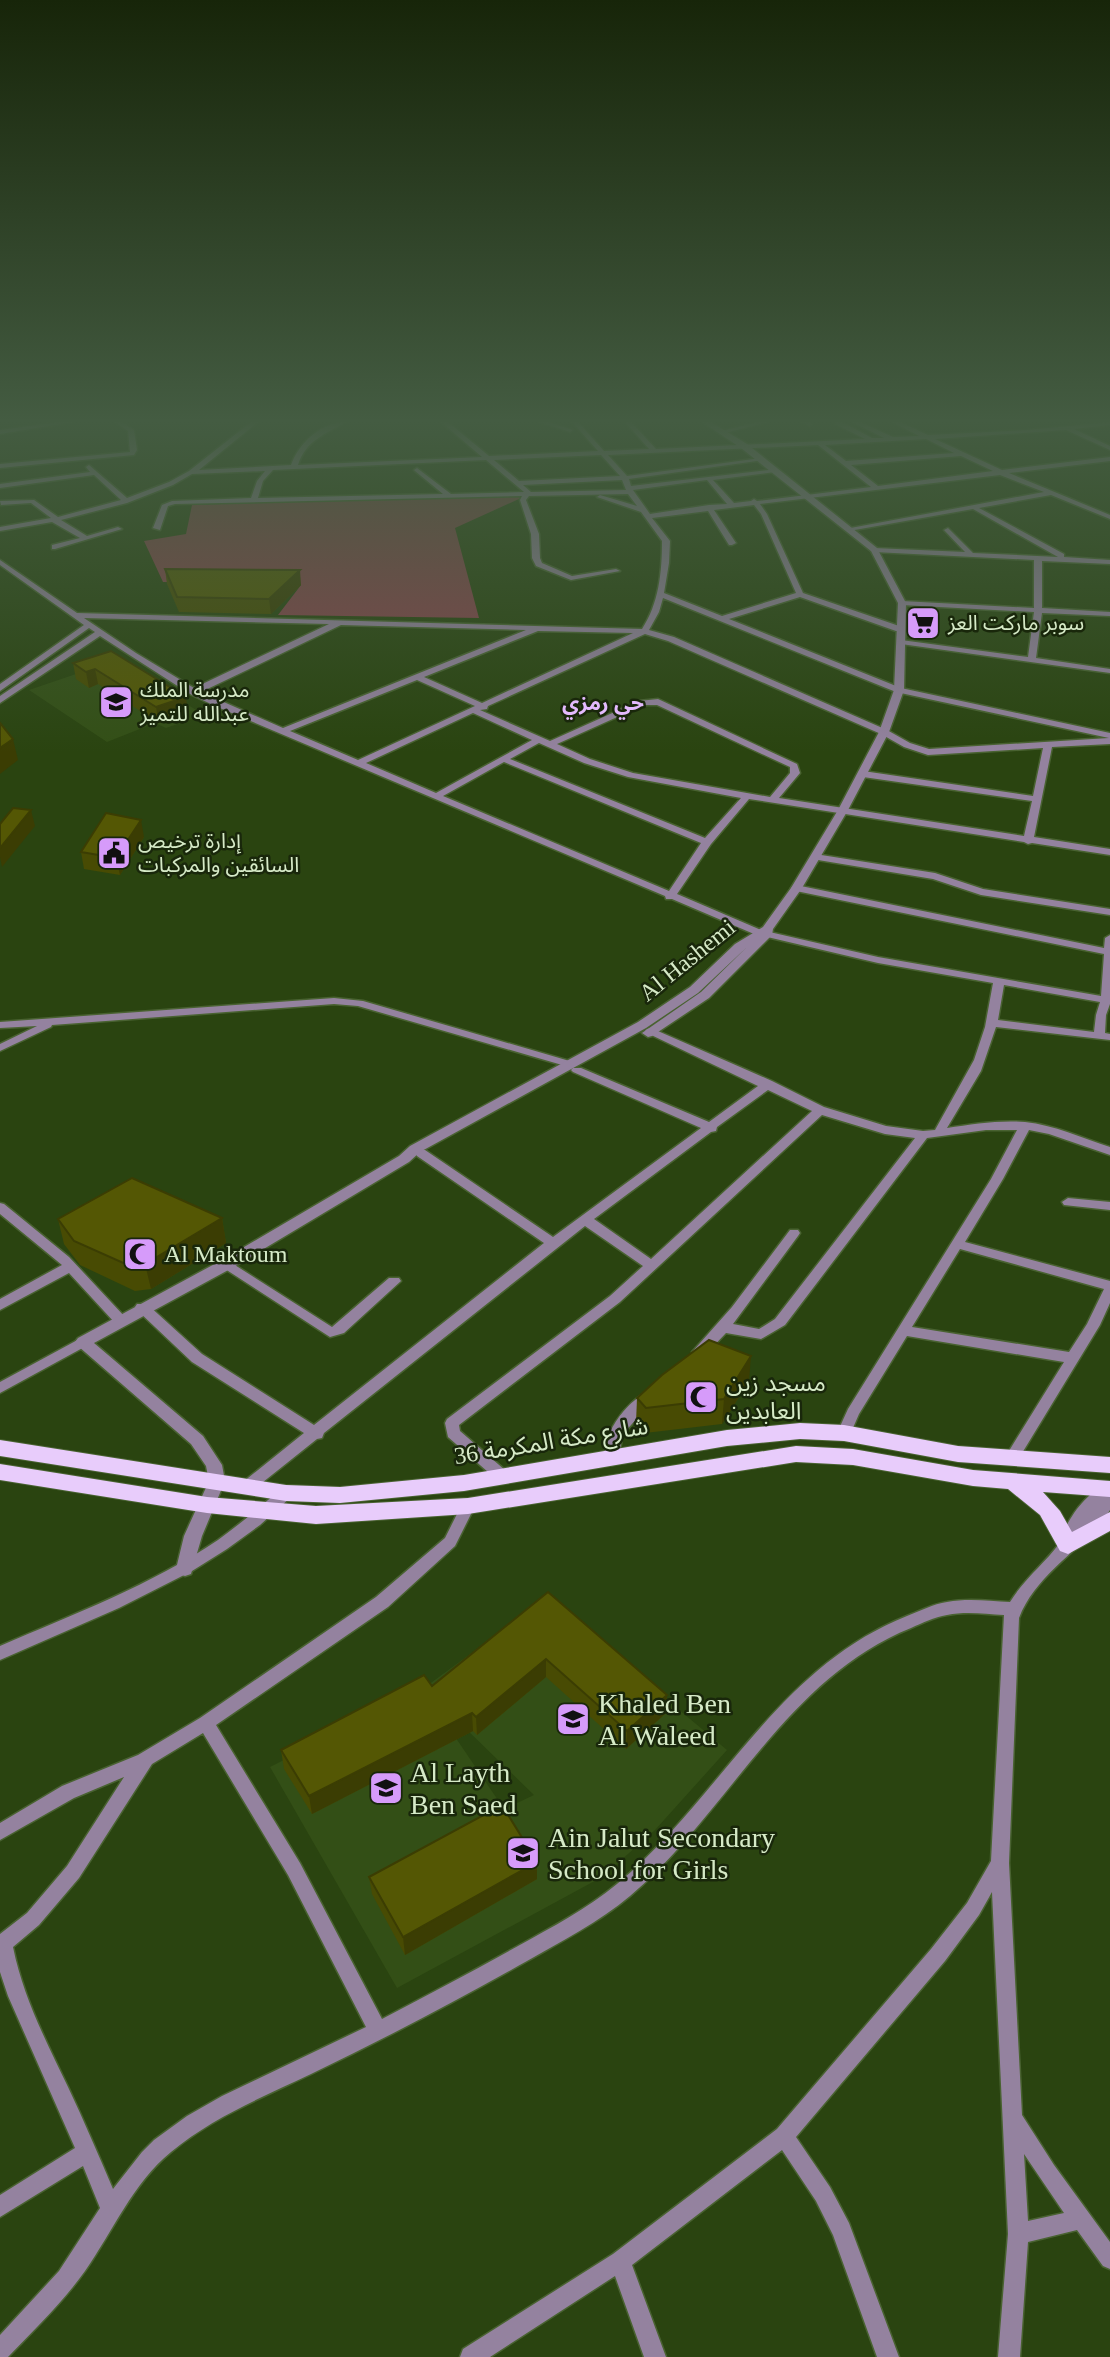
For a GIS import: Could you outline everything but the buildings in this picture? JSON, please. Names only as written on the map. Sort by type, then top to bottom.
[{"type":"main road","name":"شارع مكة المكرمة 36","points":[[0,1448],[286,1493],[340,1495],[464,1483],[727,1437],[800,1432],[844,1433],[958,1454],[1110,1465]]},
{"type":"main road","name":"شارع مكة المكرمة 36","points":[[0,1472],[207,1505],[316,1515],[468,1506],[796,1454],[853,1457],[973,1478],[1110,1489]]},
{"type":"main road","points":[[1076,1462],[1093,1471],[1110,1489]]},
{"type":"main road","points":[[1013,1482],[1044,1503],[1055,1517],[1068,1545],[1110,1521]]},
{"type":"street","points":[[76,532],[86,538]]},
{"type":"street","points":[[54,547],[107,532]]},
{"type":"street","points":[[534,532],[539,564],[571,578],[616,571]]},
{"type":"street","points":[[359,763],[643,631],[649,624],[659,594],[666,544],[658,532]]},
{"type":"street","points":[[725,532],[732,543]]},
{"type":"street","points":[[772,532],[800,594]]},
{"type":"street","points":[[852,532],[874,551],[902,603],[899,629],[901,642],[1110,671]]},
{"type":"street","points":[[950,532],[970,554]]},
{"type":"street","points":[[1017,532],[1066,559]]},
{"type":"street","points":[[874,551],[1110,562]]},
{"type":"street","points":[[1032,660],[1038,610],[1038,557]]},
{"type":"street","points":[[0,562],[89,625],[193,692],[670,897],[764,932],[878,961],[1106,1000]]},
{"type":"street","points":[[659,594],[899,690],[1110,738]]},
{"type":"street","points":[[724,618],[800,594],[899,629]]},
{"type":"street","points":[[902,603],[1110,614]]},
{"type":"street","points":[[78,615],[643,631],[671,639],[884,732],[907,745],[932,753],[1110,738]]},
{"type":"street","points":[[193,692],[342,622]]},
{"type":"street","points":[[0,688],[89,625]]},
{"type":"street","points":[[283,732],[539,628]]},
{"type":"street","points":[[0,700],[101,632]]},
{"type":"street","name":"Al Hashemi","points":[[404,1159],[415,1149],[573,1067],[651,1031],[705,988],[764,932],[815,857],[884,732],[899,690],[901,642]]},
{"type":"street","points":[[420,678],[587,761],[631,775],[747,796],[1110,852]]},
{"type":"street","points":[[551,744],[631,707],[658,702],[794,766],[795,773],[772,800]]},
{"type":"street","points":[[436,796],[540,739]]},
{"type":"street","points":[[1028,841],[1048,744]]},
{"type":"street","points":[[503,759],[707,842]]},
{"type":"street","points":[[863,774],[1035,799]]},
{"type":"street","points":[[670,897],[707,842],[747,796]]},
{"type":"street","points":[[815,857],[936,876],[981,892],[1110,912]]},
{"type":"street","points":[[796,888],[1109,952]]},
{"type":"street","points":[[993,1023],[1104,1037],[1101,1015],[1106,1000],[1110,939]]},
{"type":"street","points":[[939,1133],[950,1108],[975,1070],[993,1023],[999,981]]},
{"type":"street","name":"Al Hashemi","points":[[83,1342],[142,1307],[227,1264],[404,1159],[421,1153],[573,1067],[705,988]]},
{"type":"street","points":[[0,1025],[308,1002],[359,1003],[573,1067],[712,1128]]},
{"type":"street","points":[[0,1048],[50,1023]]},
{"type":"street","points":[[651,1031],[820,1110],[885,1130],[923,1135],[985,1126],[1025,1126],[1051,1131],[1110,1151]]},
{"type":"street","points":[[248,1486],[317,1434],[554,1243],[768,1084]]},
{"type":"street","points":[[501,1475],[453,1433],[452,1423],[570,1335],[652,1265],[820,1110]]},
{"type":"street","points":[[844,1433],[853,1413],[997,1179],[1025,1126]]},
{"type":"street","points":[[725,1328],[761,1334],[780,1322],[923,1135]]},
{"type":"street","points":[[421,1153],[554,1243]]},
{"type":"street","points":[[1068,1202],[1110,1206]]},
{"type":"street","points":[[0,1207],[69,1267],[120,1320]]},
{"type":"street","points":[[586,1220],[652,1265]]},
{"type":"street","points":[[685,1365],[725,1328],[794,1233]]},
{"type":"street","points":[[957,1244],[1110,1288],[1073,1358],[1011,1459]]},
{"type":"street","points":[[227,1264],[330,1332],[339,1330],[394,1281]]},
{"type":"street","points":[[0,1305],[69,1267]]},
{"type":"street","points":[[142,1307],[197,1358],[317,1434]]},
{"type":"street","points":[[904,1331],[1073,1358]]},
{"type":"street","points":[[0,1388],[83,1342],[197,1440],[214,1465],[216,1481],[193,1536],[185,1570]]},
{"type":"street","points":[[612,1459],[611,1449],[617,1429],[665,1383]]},
{"type":"street","points":[[1009,2357],[1018,2234],[1000,1863],[1014,1609],[1068,1545],[1092,1525],[1107,1502],[1110,1489]]},
{"type":"street","points":[[0,1653],[185,1570],[242,1532],[286,1493]]},
{"type":"street","points":[[0,1832],[68,1793],[145,1759],[206,1723],[382,1602],[450,1542],[468,1506]]},
{"type":"street","points":[[0,2350],[52,2295],[84,2253],[110,2207],[161,2148],[215,2110],[436,2003],[585,1918],[624,1890],[674,1843],[799,1693],[860,1646],[900,1625],[938,1610],[975,1607],[1014,1609]]},
{"type":"street","points":[[206,1723],[294,1869],[379,2031]]},
{"type":"street","points":[[110,2207],[88,2151],[20,2008],[8,1975],[2,1945],[33,1919],[73,1872],[145,1759]]},
{"type":"street","points":[[471,2357],[620,2261],[784,2136],[938,1955],[973,1909],[1000,1863]]},
{"type":"street","points":[[1011,2116],[1110,2259]]},
{"type":"street","points":[[784,2136],[823,2194],[842,2230],[888,2357]]},
{"type":"street","points":[[0,2207],[88,2151]]},
{"type":"street","points":[[1018,2234],[1082,2219]]},
{"type":"street","points":[[620,2261],[655,2357]]},
{"type":"shaded area","points":[[456,532],[479,618],[278,615],[301,585],[163,582],[144,541],[186,534]]},
{"type":"shaded area","name":"مدرسة الملك عبدالله للتميز","points":[[117,660],[204,715],[166,728],[155,723],[107,742],[29,690]]},
{"type":"shaded area","points":[[546,1598],[727,1750],[655,1830],[602,1877],[397,1988],[270,1767],[421,1691],[426,1694],[504,1809],[534,1795],[424,1688]]},
{"type":"place","name":"سوبر ماركت العز","points":[[923,623]]},
{"type":"place","name":"مدرسة الملك عبدالله للتميز","points":[[116,702]]},
{"type":"place","name":"إدارة ترخيص السائقين والمركبات","points":[[114,853]]},
{"type":"place","name":"Al Maktoum","points":[[140,1254]]},
{"type":"place","name":"مسجد زين العابدين","points":[[701,1397]]},
{"type":"place","name":"Khaled Ben Al Waleed","points":[[573,1719]]},
{"type":"place","name":"Al Layth Ben Saed","points":[[386,1788]]},
{"type":"place","name":"Ain Jalut Secondary School for Girls","points":[[523,1853]]},
{"type":"district","name":"حي رمزي","points":[[603,703]]}]
